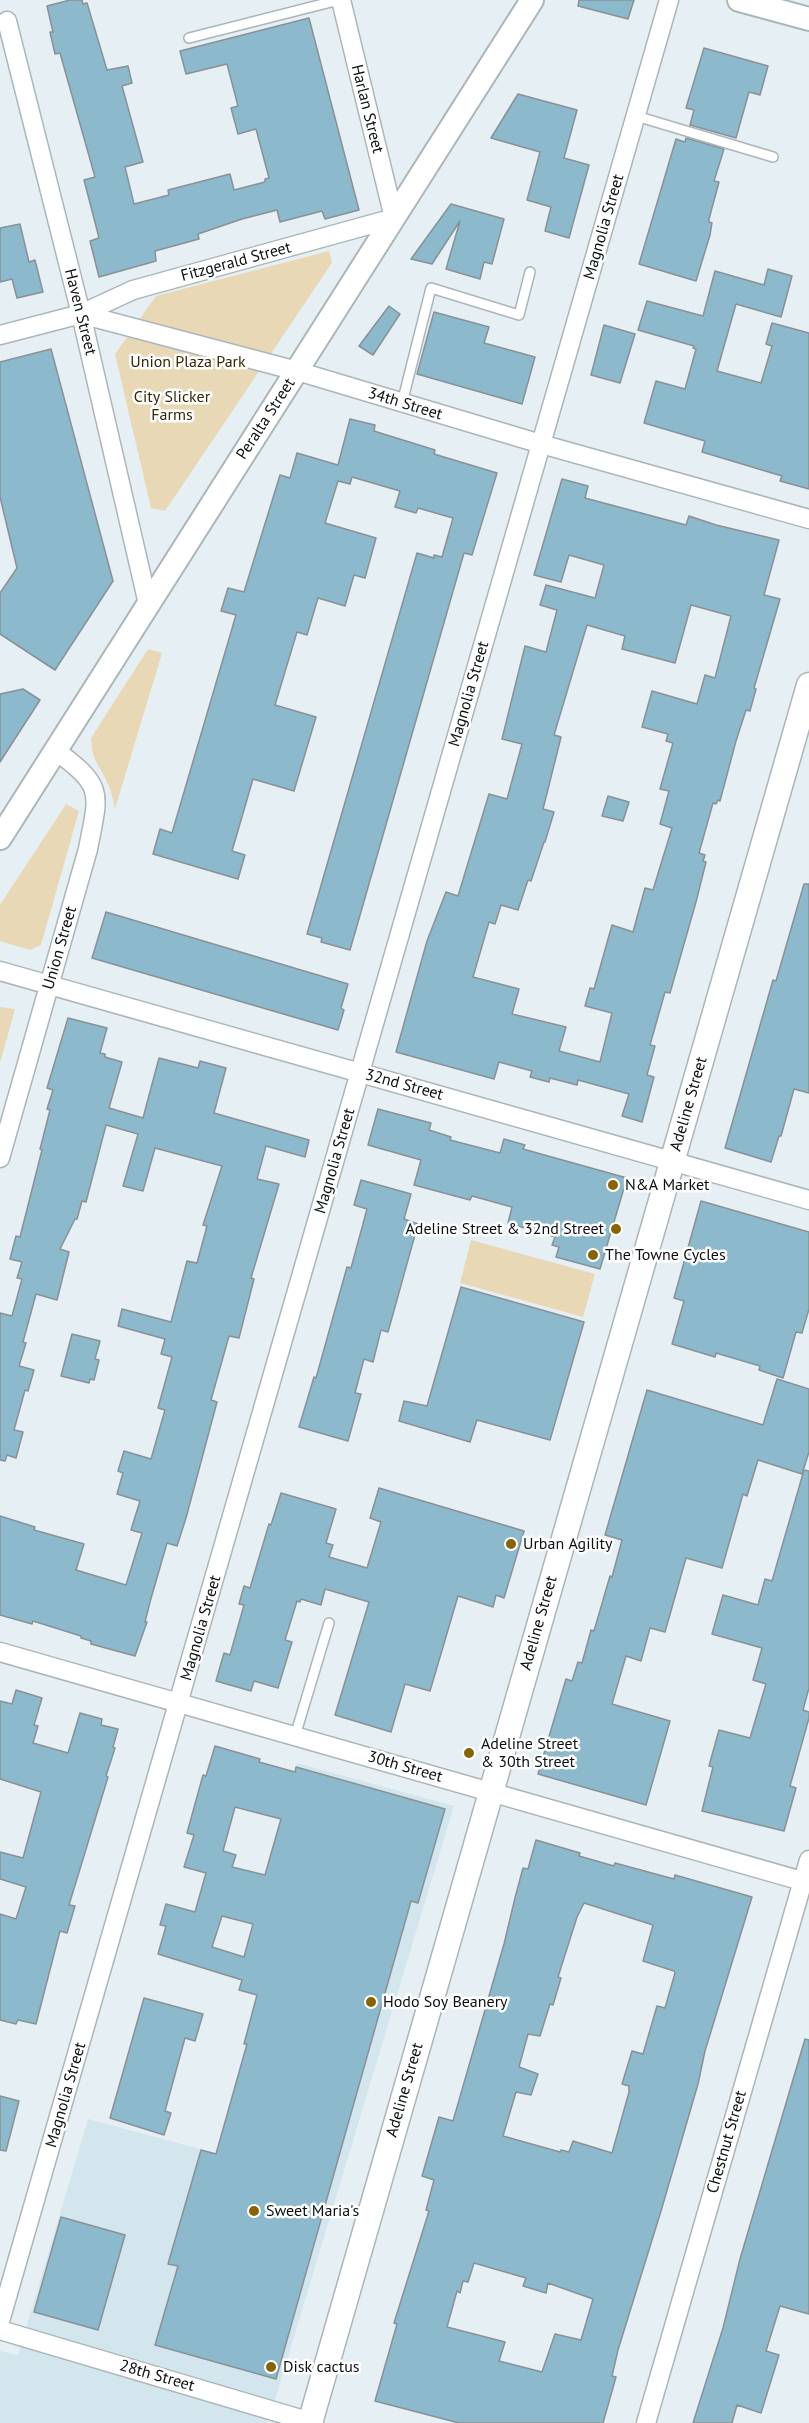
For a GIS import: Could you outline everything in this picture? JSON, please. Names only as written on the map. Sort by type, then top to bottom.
[{"type":"main road","name":"Adeline Street","points":[[311,2423],[809,685]]},
{"type":"street","name":"Harlan Street","points":[[340,0],[394,218]]},
{"type":"street","name":"Peralta Street","points":[[0,838],[532,0]]},
{"type":"street","name":"Magnolia Street","points":[[0,2321],[669,0]]},
{"type":"street","points":[[739,0],[809,19]]},
{"type":"street","name":"Haven Street","points":[[7,21],[81,314],[148,604]]},
{"type":"street","name":"Fitzgerald Street","points":[[81,314],[133,290],[394,218]]},
{"type":"street","name":"34th Street","points":[[0,335],[81,314],[297,371],[541,444],[809,519]]},
{"type":"street","name":"Union Street","points":[[0,1158],[88,849],[97,802],[90,780],[79,768],[55,750]]},
{"type":"street","name":"32nd Street","points":[[0,970],[360,1073],[673,1159],[809,1200]]},
{"type":"street","name":"30th Street","points":[[0,1652],[806,1882]]},
{"type":"street","name":"Chestnut Street","points":[[646,2423],[806,1882],[809,1860]]},
{"type":"street","name":"28th Street","points":[[0,2330],[311,2423]]},
{"type":"lane","points":[[189,38],[340,0]]},
{"type":"lane","points":[[636,116],[773,157]]},
{"type":"lane","points":[[402,403],[431,288],[519,315],[530,272]]},
{"type":"lane","points":[[295,1736],[328,1623]]},
{"type":"shaded area","points":[[297,1763],[454,1806],[268,2423],[0,2423],[0,2351],[18,2355],[88,2119],[219,2154],[301,1870],[267,1863]]},
{"type":"green space","name":"Union Plaza Park","points":[[329,251],[332,263],[165,511],[151,508],[115,354],[156,296]]},
{"type":"green space","points":[[148,649],[162,653],[115,809],[109,787],[94,756],[91,738]]},
{"type":"green space","points":[[66,804],[79,811],[41,945],[30,950],[0,941],[0,905]]},
{"type":"green space","points":[[0,1007],[15,1009],[0,1063]]},
{"type":"green space","points":[[471,1240],[595,1274],[583,1317],[460,1283]]},
{"type":"building","points":[[70,0],[82,0],[83,4],[87,3],[107,70],[128,66],[132,83],[122,86],[143,162],[125,167],[134,204],[169,195],[168,190],[230,174],[234,190],[265,182],[265,179],[269,178],[256,129],[238,134],[231,108],[238,106],[227,64],[186,74],[180,51],[309,18],[359,210],[325,219],[322,211],[280,222],[277,210],[242,219],[198,234],[199,239],[155,251],[156,261],[99,277],[90,241],[99,238],[84,180],[95,177],[60,53],[55,54],[47,6]]},
{"type":"building","points":[[579,0],[634,0],[628,19],[578,6]]},
{"type":"building","points":[[704,48],[768,66],[760,95],[749,92],[736,138],[690,125],[694,110],[686,108]]},
{"type":"building","points":[[518,94],[577,110],[564,158],[589,165],[569,238],[545,231],[551,207],[527,200],[540,152],[491,138]]},
{"type":"building","points":[[686,138],[724,149],[714,181],[719,182],[709,219],[712,223],[710,235],[696,281],[639,264],[676,139],[685,142]]},
{"type":"building","points":[[451,204],[504,219],[492,264],[484,262],[480,279],[446,269],[460,221],[432,264],[411,259]]},
{"type":"building","points":[[20,224],[29,262],[35,260],[43,292],[17,298],[12,279],[0,282],[0,228]]},
{"type":"building","points":[[768,269],[792,276],[781,317],[736,304],[717,371],[761,383],[772,346],[766,344],[772,323],[809,333],[809,489],[780,481],[782,476],[702,452],[705,441],[644,423],[656,381],[685,389],[696,349],[693,348],[694,346],[638,330],[647,301],[703,316],[715,271],[764,285]]},
{"type":"building","points":[[389,306],[400,314],[373,355],[359,346]]},
{"type":"building","points":[[434,312],[489,327],[484,343],[535,357],[522,404],[417,374]]},
{"type":"building","points":[[604,325],[635,334],[620,383],[591,375]]},
{"type":"building","points":[[51,349],[113,581],[55,670],[0,634],[0,593],[17,568],[0,497],[0,362]]},
{"type":"building","points":[[350,419],[375,425],[374,431],[435,450],[434,454],[497,473],[472,555],[464,553],[350,950],[321,942],[322,938],[307,934],[417,553],[434,558],[434,555],[442,557],[453,518],[418,508],[416,513],[395,507],[400,491],[352,477],[350,484],[338,481],[325,523],[376,538],[365,578],[354,575],[345,606],[318,598],[307,635],[297,632],[275,705],[316,717],[294,791],[253,779],[232,851],[245,855],[238,879],[153,854],[160,829],[172,833],[236,615],[221,611],[228,588],[244,592],[280,475],[290,478],[297,453],[338,465]]},
{"type":"building","points":[[562,479],[588,486],[585,498],[686,525],[689,516],[779,540],[764,595],[780,599],[754,688],[756,689],[750,711],[746,710],[720,801],[713,803],[699,853],[705,855],[703,861],[706,862],[670,993],[665,992],[650,1045],[655,1046],[647,1075],[654,1077],[642,1122],[622,1116],[629,1094],[578,1080],[577,1085],[550,1078],[549,1082],[530,1077],[532,1071],[499,1062],[494,1079],[396,1052],[427,941],[446,892],[458,896],[489,794],[507,799],[522,744],[502,739],[525,646],[546,652],[557,610],[540,605],[546,585],[595,598],[604,565],[569,555],[561,582],[534,575]],"holes":[[[691,605],[731,616],[715,678],[705,675],[697,704],[652,691],[642,727],[668,734],[666,741],[673,743],[660,789],[669,791],[660,824],[672,828],[653,890],[645,888],[633,932],[612,925],[594,989],[590,988],[585,1006],[612,1013],[600,1062],[559,1051],[566,1027],[512,1014],[519,989],[473,977],[489,922],[495,924],[501,905],[518,910],[545,842],[554,812],[543,809],[561,737],[554,735],[587,625],[625,636],[622,649],[675,663]]]},
{"type":"building","points":[[23,689],[40,700],[0,762],[0,694]]},
{"type":"building","points":[[608,796],[629,802],[623,821],[602,816]]},
{"type":"building","points":[[804,884],[809,884],[809,1093],[794,1089],[771,1162],[725,1148],[773,980],[776,981]]},
{"type":"building","points":[[106,912],[348,984],[338,1030],[92,958]]},
{"type":"building","points":[[68,1018],[107,1028],[100,1053],[105,1054],[105,1057],[122,1062],[109,1108],[143,1118],[159,1058],[198,1068],[200,1061],[226,1068],[214,1113],[309,1140],[305,1157],[266,1146],[257,1179],[279,1184],[251,1278],[254,1279],[239,1338],[229,1336],[211,1400],[217,1402],[186,1518],[177,1546],[167,1543],[150,1602],[145,1622],[147,1622],[135,1656],[91,1644],[91,1641],[81,1636],[33,1621],[32,1624],[0,1615],[0,1516],[35,1527],[34,1530],[84,1544],[76,1570],[126,1585],[142,1533],[131,1530],[140,1501],[117,1494],[123,1473],[118,1471],[124,1451],[151,1459],[165,1410],[158,1408],[172,1357],[161,1354],[165,1339],[118,1326],[122,1309],[171,1322],[187,1261],[197,1263],[207,1226],[203,1225],[222,1166],[155,1148],[143,1191],[123,1186],[138,1134],[106,1125],[86,1202],[82,1201],[77,1219],[60,1249],[69,1252],[57,1300],[36,1294],[19,1366],[34,1370],[28,1391],[25,1390],[14,1430],[23,1432],[16,1458],[7,1455],[5,1461],[0,1460],[0,1313],[12,1316],[22,1279],[17,1278],[22,1262],[10,1259],[16,1236],[20,1237],[42,1150],[40,1149],[50,1110],[47,1109],[53,1090],[47,1088]]},
{"type":"building","points":[[378,1109],[431,1123],[429,1130],[451,1137],[450,1140],[500,1153],[504,1139],[525,1145],[523,1149],[627,1178],[600,1269],[556,1257],[559,1247],[552,1245],[555,1237],[508,1223],[512,1207],[472,1196],[470,1200],[414,1185],[421,1160],[368,1145]]},
{"type":"building","points":[[361,1180],[411,1194],[404,1219],[418,1224],[388,1332],[381,1330],[373,1362],[364,1359],[355,1393],[361,1394],[348,1441],[299,1427],[314,1377],[316,1378],[347,1267],[351,1268],[367,1209],[354,1205]]},
{"type":"building","points":[[701,1201],[809,1232],[809,1309],[802,1333],[796,1332],[783,1378],[759,1370],[760,1366],[716,1353],[715,1357],[672,1344],[684,1301],[674,1298]]},
{"type":"building","points":[[461,1287],[584,1322],[550,1440],[477,1420],[470,1442],[399,1421],[404,1401],[427,1406]]},
{"type":"building","points":[[72,1334],[100,1341],[95,1359],[99,1360],[94,1380],[90,1379],[89,1383],[61,1376]]},
{"type":"building","points":[[777,1379],[809,1389],[809,1452],[802,1474],[758,1460],[747,1496],[743,1494],[722,1568],[686,1558],[665,1632],[650,1628],[641,1661],[626,1656],[612,1704],[670,1721],[646,1805],[538,1774],[566,1679],[572,1681],[578,1662],[582,1663],[591,1630],[594,1631],[610,1576],[612,1577],[622,1540],[605,1535],[647,1390],[763,1425]]},
{"type":"building","points":[[804,1470],[809,1471],[809,1688],[803,1710],[809,1712],[809,1718],[790,1786],[796,1788],[784,1831],[702,1811],[713,1767],[709,1766],[719,1730],[750,1738],[766,1684],[753,1680],[762,1648],[712,1634],[723,1595],[758,1605],[765,1579],[772,1581]]},
{"type":"building","points":[[379,1488],[524,1531],[504,1598],[496,1595],[493,1607],[458,1596],[430,1691],[405,1684],[391,1732],[335,1715],[369,1602],[325,1589],[321,1605],[301,1599],[300,1602],[297,1601],[285,1640],[292,1642],[278,1688],[254,1681],[251,1691],[216,1681],[224,1653],[230,1655],[244,1605],[239,1604],[244,1586],[250,1588],[281,1493],[336,1509],[326,1543],[333,1545],[329,1557],[367,1568],[381,1522],[370,1518]]},
{"type":"building","points":[[16,1690],[42,1698],[34,1725],[38,1726],[33,1743],[68,1753],[80,1713],[102,1719],[101,1725],[118,1729],[106,1776],[108,1777],[69,1905],[75,1906],[67,1933],[60,1931],[36,2024],[18,2020],[16,2024],[0,2020],[0,1914],[16,1919],[26,1887],[0,1879],[0,1852],[23,1858],[41,1792],[0,1779],[0,1701],[12,1704]]},
{"type":"building","points":[[215,1746],[295,1772],[296,1767],[445,1809],[418,1903],[411,1901],[276,2379],[155,2345],[178,2266],[168,2264],[201,2150],[216,2154],[247,2044],[244,2044],[257,1995],[239,1990],[242,1980],[158,1954],[166,1926],[160,1925],[166,1904],[195,1912],[206,1873],[184,1867],[194,1835],[187,1833],[203,1775],[206,1776]],"holes":[[[235,1807],[281,1819],[265,1875],[232,1867],[236,1855],[223,1851]],[[222,1916],[253,1924],[244,1957],[212,1947]]]},
{"type":"building","points":[[536,1840],[614,1866],[615,1863],[674,1879],[675,1875],[752,1897],[705,2051],[698,2084],[661,2211],[618,2350],[612,2376],[616,2377],[603,2423],[459,2423],[375,2401],[397,2324],[394,2323],[429,2211],[426,2210],[434,2180],[422,2176],[439,2117],[453,2121],[504,1944],[523,1868],[528,1869]],"holes":[[[584,1903],[653,1925],[643,1961],[675,1973],[665,2008],[657,2006],[643,2054],[632,2051],[622,2084],[629,2086],[629,2092],[612,2153],[573,2141],[569,2152],[561,2150],[560,2152],[503,2136],[516,2092],[531,2095],[538,2074],[519,2067],[528,2034],[540,2036],[550,2004],[553,2005],[561,1978],[558,1977],[577,1917]],[[474,2263],[526,2278],[523,2286],[546,2293],[548,2283],[593,2299],[581,2340],[555,2334],[542,2372],[499,2361],[505,2342],[447,2327],[457,2291],[460,2293],[463,2281],[468,2282]]]},
{"type":"building","points":[[144,1998],[203,2014],[195,2041],[185,2038],[165,2111],[171,2113],[164,2135],[110,2118]]},
{"type":"building","points":[[805,2039],[809,2040],[809,2314],[780,2306],[766,2351],[779,2355],[761,2413],[737,2405],[732,2423],[693,2423],[723,2328],[740,2259]]},
{"type":"building","points":[[0,2096],[19,2101],[6,2151],[0,2150]]},
{"type":"building","points":[[61,2217],[125,2235],[98,2330],[34,2312]]},
{"type":"place","name":"N&A Market","points":[[613,1185]]},
{"type":"place","name":"Adeline Street & 32nd Street","points":[[616,1229]]},
{"type":"place","name":"The Towne Cycles","points":[[593,1255]]},
{"type":"place","name":"Urban Agility","points":[[511,1544]]},
{"type":"place","name":"Adeline Street & 30th Street","points":[[469,1753]]},
{"type":"place","name":"Hodo Soy Beanery","points":[[371,2002]]},
{"type":"place","name":"Sweet Maria's","points":[[254,2211]]},
{"type":"place","name":"Disk cactus","points":[[271,2367]]},
{"type":"park label","name":"City Slicker Farms","points":[[172,406]]}]
